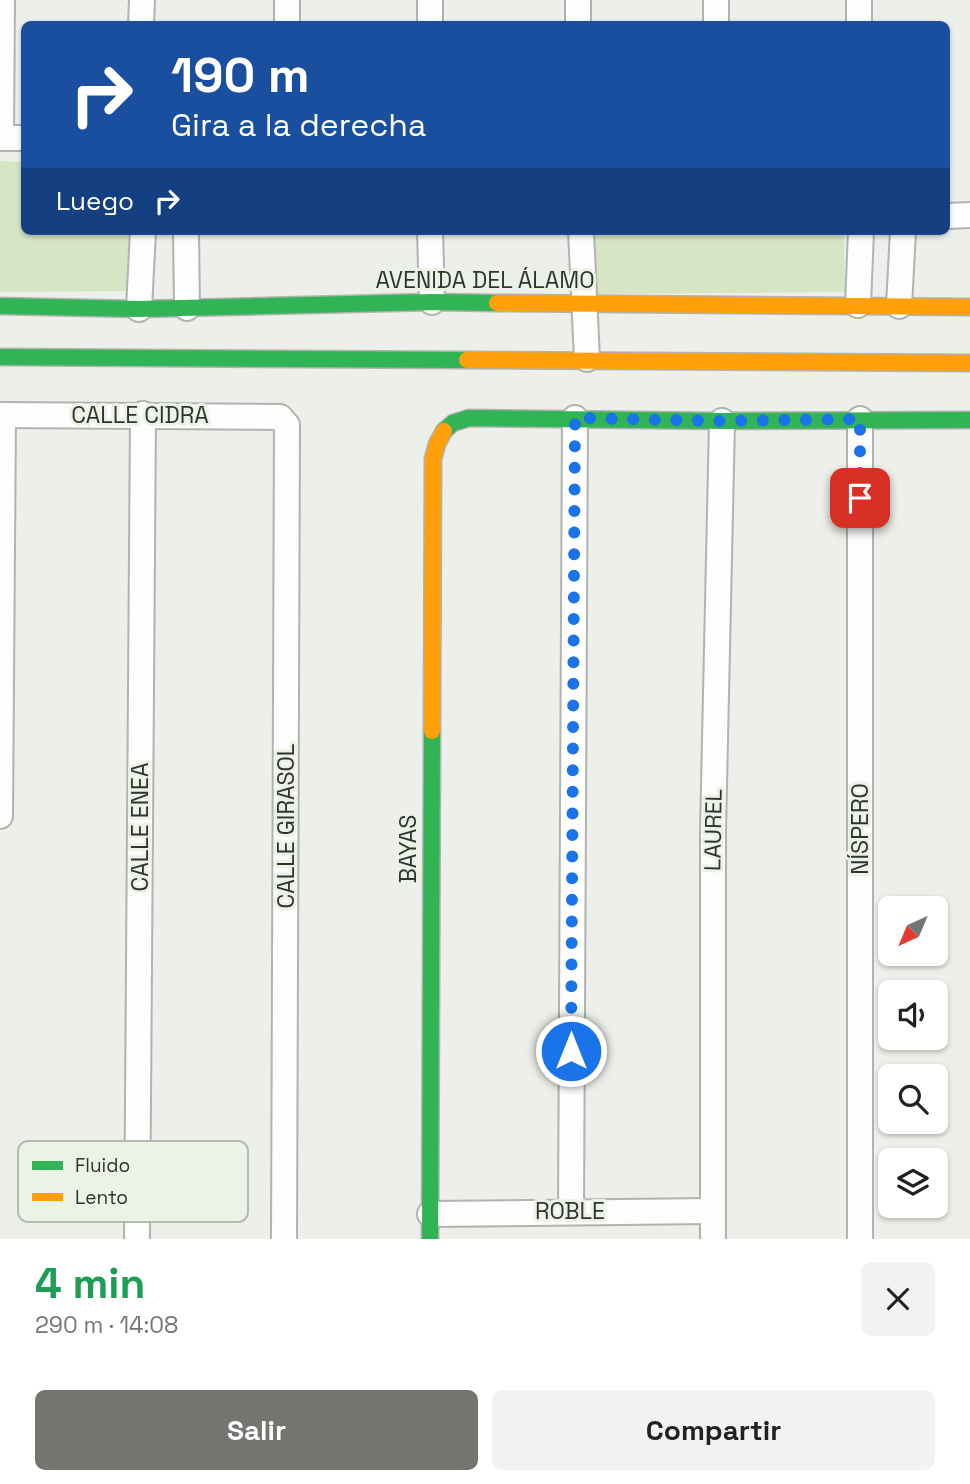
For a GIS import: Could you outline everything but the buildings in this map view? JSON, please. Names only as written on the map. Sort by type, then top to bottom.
[{"type":"street","points":[[2,0],[0,138],[21,138]]},
{"type":"street","points":[[141,21],[142,0]]},
{"type":"street","points":[[287,0],[287,21]]},
{"type":"street","points":[[430,0],[430,21]]},
{"type":"street","points":[[578,0],[578,21]]},
{"type":"street","points":[[716,0],[716,21]]},
{"type":"street","points":[[859,0],[859,21]]},
{"type":"street","points":[[950,216],[970,215]]},
{"type":"street","points":[[139,309],[142,235]]},
{"type":"street","points":[[186,235],[187,308]]},
{"type":"street","points":[[430,235],[432,302]]},
{"type":"street","points":[[581,235],[587,359]]},
{"type":"street","points":[[859,305],[861,235]]},
{"type":"street","points":[[899,306],[903,235]]},
{"type":"street","name":"AVENIDA DEL ÁLAMO","points":[[0,306],[139,309],[432,302],[584,302],[970,307]]},
{"type":"street","points":[[0,357],[970,363]]},
{"type":"street","points":[[0,816],[1,415]]},
{"type":"street","name":"CALLE CIDRA","points":[[1,415],[280,417]]},
{"type":"street","name":"CALLE ENEA","points":[[138,1141],[143,415]]},
{"type":"street","name":"CALLE GIRASOL","points":[[280,417],[285,420],[288,428],[284,1239]]},
{"type":"street","name":"BAYAS","points":[[430,1239],[433,459],[436,441],[443,430],[454,421],[468,418],[575,418]]},
{"type":"street","points":[[571,1211],[575,418],[722,421],[970,420]]},
{"type":"street","name":"NÍSPERO","points":[[859,1239],[860,419]]},
{"type":"street","name":"LAUREL","points":[[713,1239],[713,831],[722,421]]},
{"type":"street","name":"ROBLE","points":[[430,1214],[711,1211]]},
{"type":"green space","points":[[0,161],[21,162],[21,235],[131,235],[130,291],[0,292]]},
{"type":"green space","points":[[592,235],[844,235],[845,292],[591,294]]},
{"type":"traffic: fast","points":[[0,306],[139,309],[497,303]]},
{"type":"traffic: fast","points":[[0,357],[467,360]]},
{"type":"traffic: fast","points":[[444,431],[453,423],[469,418],[970,420]]},
{"type":"traffic: fast","points":[[430,1239],[432,731]]},
{"type":"traffic: slow","points":[[497,303],[970,307]]},
{"type":"traffic: slow","points":[[467,360],[970,363]]},
{"type":"traffic: slow","points":[[432,731],[433,459],[444,431]]},
{"type":"route","points":[[571,1051],[575,418],[722,421],[860,419],[860,498]]}]
